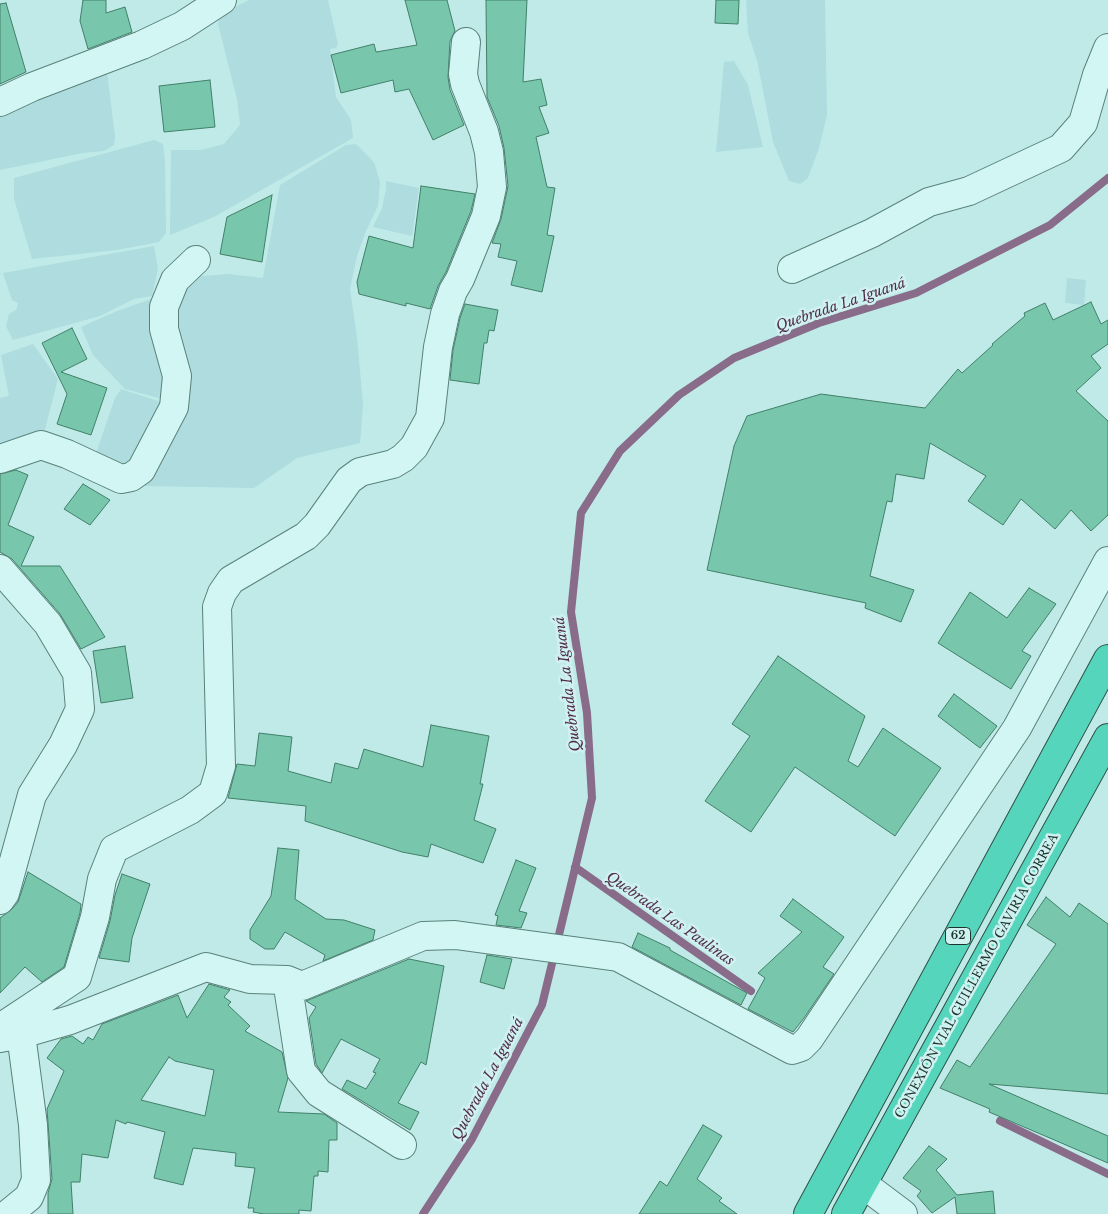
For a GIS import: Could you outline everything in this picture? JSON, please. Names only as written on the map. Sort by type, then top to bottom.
[{"type":"highway","name":"62","points":[[808,1214],[1108,659]]},
{"type":"highway","name":"CONEXIÓN VIAL GUILLERMO GAVIRIA CORREA","points":[[846,1214],[1108,738]]},
{"type":"street","points":[[0,102],[32,87],[142,45],[182,26],[222,0]]},
{"type":"street","points":[[7,1034],[77,977],[95,917],[102,879],[114,849],[190,810],[213,793],[221,766],[217,607],[222,593],[230,580],[306,536],[317,525],[349,480],[360,472],[393,464],[403,458],[414,447],[430,418],[438,347],[445,314],[486,216],[492,187],[489,152],[484,132],[465,84],[463,74],[466,42]]},
{"type":"street","points":[[792,269],[872,233],[929,202],[968,191],[1061,148],[1083,123],[1097,75],[1108,48]]},
{"type":"street","points":[[0,459],[41,445],[67,454],[121,479],[142,470],[174,407],[177,376],[164,329],[164,307],[175,280],[196,260]]},
{"type":"street","points":[[7,1034],[70,1020],[206,967],[250,979],[287,980],[302,986],[423,936],[455,936],[618,957],[792,1050],[800,1047],[814,1031],[1017,728],[1108,561]]},
{"type":"street","points":[[0,569],[48,624],[77,673],[80,708],[63,745],[32,795],[5,893],[0,900]]},
{"type":"street","points":[[287,980],[301,1071],[319,1092],[402,1144]]},
{"type":"street","points":[[7,1034],[33,1125],[36,1180],[29,1197],[8,1214]]},
{"type":"street","points":[[863,1184],[903,1214]]},
{"type":"shaded area","points":[[249,0],[328,0],[338,44],[336,48],[330,49],[336,97],[351,120],[353,138],[214,217],[170,235],[171,150],[201,150],[224,144],[240,125],[237,99],[218,24],[219,15]]},
{"type":"shaded area","points":[[746,0],[825,0],[827,115],[819,148],[808,178],[800,184],[789,181],[773,142],[757,60],[748,33]]},
{"type":"shaded area","points":[[734,61],[748,85],[763,147],[716,152],[724,62]]},
{"type":"shaded area","points":[[106,64],[115,136],[114,145],[104,151],[83,153],[0,170],[0,110]]},
{"type":"shaded area","points":[[154,140],[163,144],[165,162],[166,233],[159,242],[117,250],[32,259],[14,199],[14,178]]},
{"type":"shaded area","points":[[356,144],[374,162],[380,182],[378,206],[357,256],[350,289],[357,337],[363,405],[360,443],[297,458],[254,488],[141,486],[166,449],[169,315],[190,277],[228,274],[263,278],[280,185],[346,145]]},
{"type":"shaded area","points":[[386,181],[419,188],[412,236],[373,227],[382,208]]},
{"type":"shaded area","points":[[154,246],[158,269],[152,296],[134,299],[100,316],[13,340],[6,326],[9,314],[17,309],[18,303],[12,300],[3,273]]},
{"type":"shaded area","points":[[1067,278],[1086,280],[1084,305],[1065,303]]},
{"type":"shaded area","points":[[151,299],[152,317],[165,350],[166,400],[125,389],[93,355],[81,327]]},
{"type":"shaded area","points":[[33,344],[58,379],[44,433],[0,444],[0,398],[9,396],[1,355]]},
{"type":"shaded area","points":[[121,389],[167,404],[142,453],[123,469],[94,459],[115,398]]},
{"type":"building","points":[[83,0],[106,0],[106,13],[125,7],[132,32],[88,49],[80,21]]},
{"type":"building","points":[[405,0],[447,0],[455,31],[450,41],[448,77],[450,90],[464,125],[433,140],[409,89],[395,92],[393,80],[341,93],[331,55],[374,44],[376,52],[417,45]]},
{"type":"building","points":[[486,0],[527,0],[523,82],[541,79],[547,105],[539,107],[549,133],[536,137],[547,187],[555,188],[547,235],[554,236],[542,292],[511,285],[517,261],[498,257],[501,244],[492,243],[501,219],[508,186],[504,148],[499,126],[487,97]]},
{"type":"building","points":[[716,0],[739,0],[738,24],[715,23]]},
{"type":"building","points":[[6,3],[26,72],[0,84],[0,4]]},
{"type":"building","points":[[210,80],[215,127],[164,132],[159,86]]},
{"type":"building","points":[[421,186],[475,194],[471,211],[430,309],[406,303],[406,306],[359,294],[357,282],[369,236],[413,248]]},
{"type":"building","points":[[272,195],[262,262],[220,254],[227,217]]},
{"type":"building","points":[[1091,302],[1101,324],[1108,320],[1108,344],[1091,356],[1101,368],[1076,391],[1108,421],[1108,515],[1091,531],[1071,510],[1055,529],[1021,499],[1003,525],[968,501],[986,476],[930,443],[924,479],[896,474],[892,502],[887,501],[870,576],[914,590],[901,622],[865,608],[866,603],[707,570],[734,446],[747,416],[821,394],[925,408],[958,369],[962,373],[1025,316],[1024,313],[1045,303],[1053,320]]},
{"type":"building","points":[[465,304],[498,310],[494,331],[489,330],[487,343],[484,343],[479,384],[450,380],[453,350]]},
{"type":"building","points":[[72,328],[87,359],[61,372],[107,388],[91,435],[57,424],[67,394],[42,343]]},
{"type":"building","points":[[16,470],[28,475],[8,525],[34,537],[21,566],[60,566],[105,637],[81,649],[60,614],[12,559],[0,552],[0,474]]},
{"type":"building","points":[[83,484],[110,500],[90,525],[64,509]]},
{"type":"building","points":[[1029,588],[1056,604],[1022,651],[1031,656],[1011,689],[938,643],[970,592],[1007,618]]},
{"type":"building","points":[[125,646],[133,698],[101,703],[93,651]]},
{"type":"building","points":[[778,656],[865,716],[848,761],[858,767],[883,728],[941,768],[895,836],[795,767],[751,832],[705,801],[750,736],[732,724]]},
{"type":"building","points":[[954,694],[997,726],[980,748],[938,716]]},
{"type":"building","points":[[431,725],[489,736],[480,784],[483,784],[474,820],[496,829],[483,863],[431,844],[428,857],[402,852],[305,821],[306,806],[228,798],[237,764],[255,766],[259,733],[292,737],[288,771],[331,783],[335,763],[358,769],[364,749],[423,767]]},
{"type":"building","points":[[278,848],[299,850],[295,899],[326,919],[344,920],[375,930],[373,940],[323,961],[325,955],[285,932],[274,949],[265,949],[250,939],[250,930],[271,896]]},
{"type":"building","points":[[516,860],[536,868],[519,911],[527,913],[521,928],[496,925],[498,916],[495,915]]},
{"type":"building","points":[[28,872],[81,904],[80,913],[64,967],[42,982],[25,967],[0,993],[0,918],[18,902]]},
{"type":"building","points":[[122,874],[150,884],[132,938],[129,962],[99,958]]},
{"type":"building","points":[[1046,897],[1070,917],[1079,903],[1108,924],[1108,1094],[989,1084],[1108,1136],[1108,1163],[989,1112],[990,1109],[940,1088],[957,1060],[970,1067],[1056,944],[1027,925]]},
{"type":"building","points":[[793,899],[844,937],[823,967],[834,974],[793,1032],[748,1009],[765,978],[758,973],[802,932],[780,916]]},
{"type":"building","points":[[638,933],[670,948],[670,950],[747,993],[741,1005],[632,947]]},
{"type":"building","points":[[487,955],[512,959],[504,989],[480,982]]},
{"type":"building","points":[[409,959],[444,966],[426,1065],[421,1062],[398,1103],[419,1112],[410,1130],[342,1089],[347,1080],[366,1089],[376,1073],[373,1072],[380,1059],[341,1039],[322,1073],[316,1064],[309,1018],[316,1007],[306,1001]]},
{"type":"building","points":[[209,984],[230,990],[224,997],[231,1002],[228,1005],[250,1026],[245,1031],[282,1052],[288,1078],[278,1112],[324,1114],[337,1123],[337,1140],[329,1140],[328,1172],[318,1171],[318,1176],[314,1176],[311,1211],[299,1210],[299,1214],[264,1214],[253,1212],[254,1208],[248,1208],[255,1168],[235,1166],[236,1153],[193,1148],[183,1185],[154,1178],[165,1132],[127,1122],[126,1124],[116,1120],[108,1158],[82,1154],[80,1182],[71,1182],[73,1214],[48,1214],[48,1193],[52,1179],[47,1109],[64,1071],[47,1058],[61,1039],[72,1036],[83,1044],[88,1037],[93,1040],[102,1024],[178,995],[187,1018]],"holes":[[[169,1057],[175,1061],[214,1070],[205,1116],[141,1100]]]},
{"type":"building","points":[[703,1125],[722,1136],[697,1179],[722,1198],[719,1201],[737,1214],[639,1214],[660,1181],[667,1186]]},
{"type":"building","points":[[929,1146],[947,1159],[936,1170],[957,1195],[993,1191],[995,1214],[957,1214],[955,1197],[932,1213],[917,1196],[921,1191],[903,1178]]},
{"type":"waterway","name":"Quebrada La Iguaná","points":[[423,1214],[472,1139],[542,1005],[592,798],[587,713],[571,612],[581,513],[620,451],[679,395],[734,358],[819,323],[916,293],[1050,225],[1108,178]]},
{"type":"waterway","name":"Quebrada Las Paulinas","points":[[575,867],[751,991]]},
{"type":"waterway","name":"Quebrada Las Paulinas","points":[[1000,1121],[1108,1174]]}]
